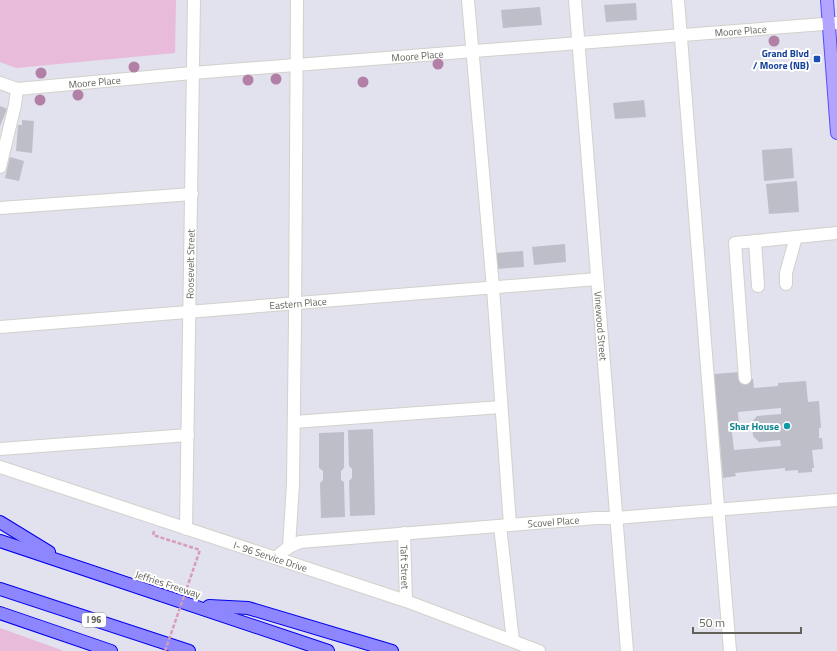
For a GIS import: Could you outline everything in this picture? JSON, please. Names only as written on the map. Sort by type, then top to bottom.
[{"type":"highway","points":[[0,522],[67,563]]},
{"type":"highway","name":"Jeffries Freeway","points":[[0,541],[328,651]]},
{"type":"highway","name":"I 96","points":[[0,589],[189,651]]},
{"type":"highway","points":[[194,605],[248,608],[392,651]]},
{"type":"highway","points":[[0,613],[111,651]]},
{"type":"main road","points":[[827,0],[833,23],[837,133]]},
{"type":"street","name":"Roosevelt Street","points":[[186,529],[194,0]]},
{"type":"street","points":[[289,546],[293,484],[294,422],[297,0]]},
{"type":"street","points":[[468,0],[501,407],[505,525],[513,641]]},
{"type":"street","name":"Vinewood Street","points":[[575,0],[627,651]]},
{"type":"street","points":[[678,0],[730,651]]},
{"type":"street","name":"Moore Place","points":[[0,83],[17,89],[192,72],[833,23]]},
{"type":"street","points":[[0,167],[15,105],[17,89]]},
{"type":"street","points":[[0,208],[3,209],[192,194]]},
{"type":"street","points":[[745,378],[735,243],[837,233]]},
{"type":"street","points":[[786,284],[786,273],[796,237]]},
{"type":"street","points":[[755,241],[758,286]]},
{"type":"street","name":"Eastern Place","points":[[0,327],[597,279]]},
{"type":"street","points":[[294,422],[501,407]]},
{"type":"street","points":[[0,449],[188,435]]},
{"type":"street","name":"I- 96 Service Drive","points":[[0,466],[186,529],[406,600],[539,651]]},
{"type":"street","name":"Scovel Place","points":[[276,558],[289,546],[300,542],[837,500]]},
{"type":"street","name":"Taft Street","points":[[404,533],[406,600]]},
{"type":"path","points":[[153,535],[200,550],[165,651]]},
{"type":"shaded area","points":[[0,0],[176,0],[175,53],[16,68],[0,62]]},
{"type":"shaded area","points":[[0,628],[64,651],[0,651]]},
{"type":"building","points":[[636,3],[637,20],[606,22],[604,5]]},
{"type":"building","points":[[540,7],[542,25],[503,28],[501,10]]},
{"type":"building","points":[[644,100],[646,117],[615,119],[613,103]]},
{"type":"building","points":[[0,106],[7,109],[0,126]]},
{"type":"building","points":[[22,120],[34,121],[32,153],[16,151],[18,125],[22,125]]},
{"type":"building","points":[[792,148],[794,178],[764,181],[762,150]]},
{"type":"building","points":[[10,157],[24,161],[19,181],[5,178]]},
{"type":"building","points":[[797,181],[799,212],[769,214],[766,184]]},
{"type":"building","points":[[565,244],[566,262],[534,265],[532,247]]},
{"type":"building","points":[[523,251],[524,267],[495,269],[494,253]]},
{"type":"building","name":"Shar House","points":[[740,372],[741,380],[753,379],[754,388],[778,386],[778,383],[806,381],[808,402],[819,401],[821,428],[819,428],[819,438],[822,438],[823,449],[812,450],[814,468],[812,468],[812,472],[798,473],[798,470],[785,471],[785,468],[735,473],[736,476],[723,478],[714,374]],"holes":[[[781,408],[781,414],[757,416],[752,422],[753,436],[759,442],[780,440],[781,446],[734,450],[731,424],[739,424],[738,412]]]},
{"type":"building","points":[[373,429],[375,515],[350,516],[349,481],[352,478],[352,469],[349,466],[348,430]]},
{"type":"building","points":[[344,432],[344,468],[341,471],[341,480],[344,482],[345,517],[321,518],[320,483],[323,480],[323,471],[319,468],[319,433]]},
{"type":"place","name":"Grand Blvd / Moore (NB)","points":[[817,59]]},
{"type":"place","name":"Shar House","points":[[787,426]]}]
